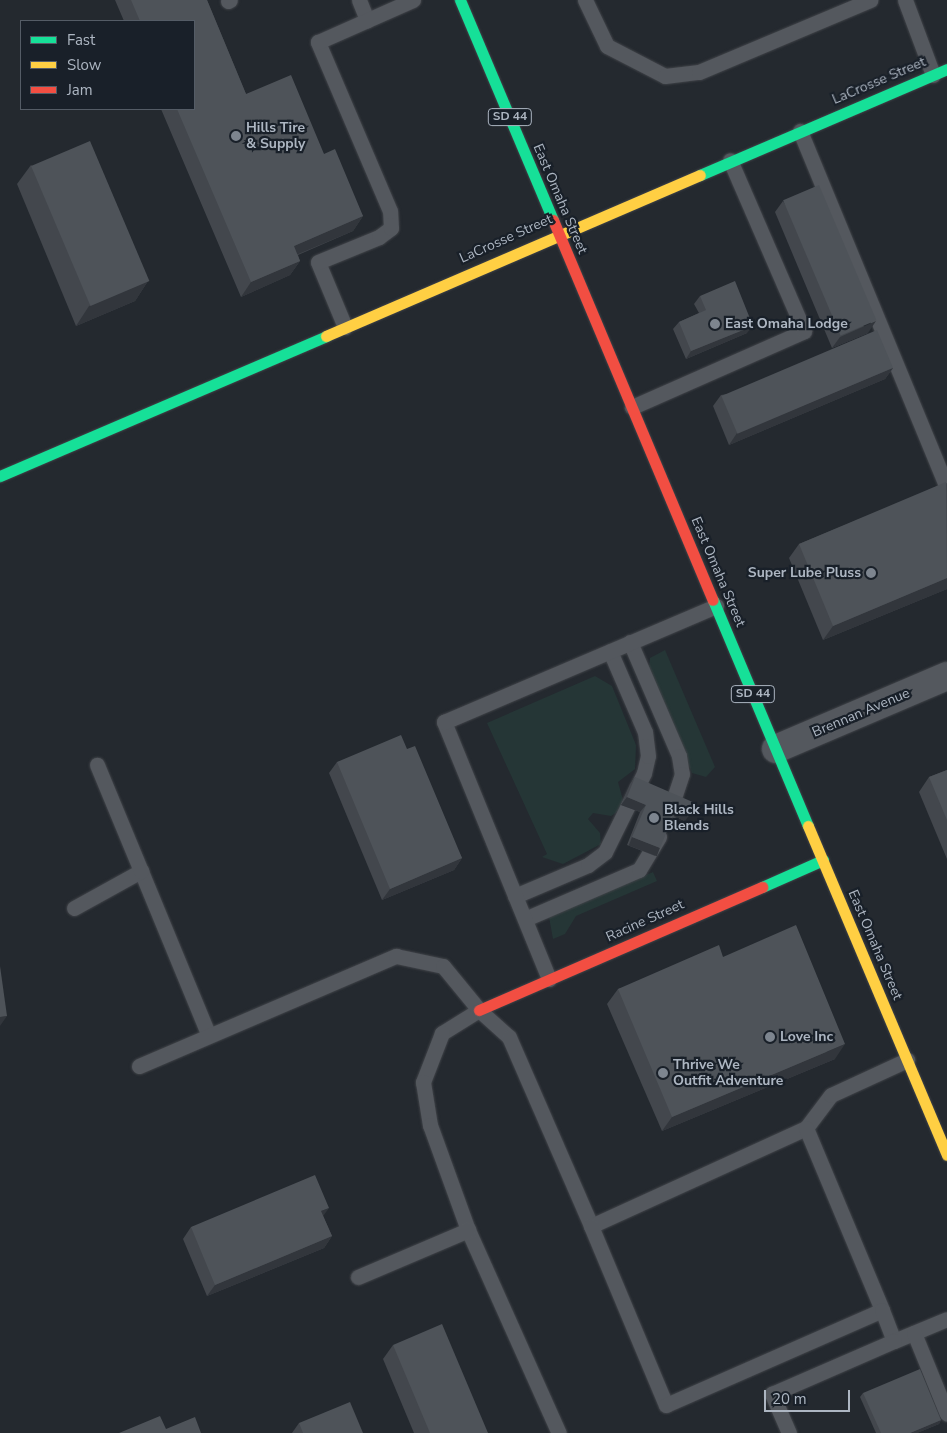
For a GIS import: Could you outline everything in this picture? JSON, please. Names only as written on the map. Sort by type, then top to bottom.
[{"type":"main road","name":"East Omaha Street","points":[[460,0],[947,1155]]},
{"type":"main road","name":"LaCrosse Street","points":[[0,476],[345,327],[558,232],[940,72]]},
{"type":"main road","name":"Racine Street","points":[[479,1010],[823,860]]},
{"type":"street","name":"Brennan Avenue","points":[[776,749],[947,676]]},
{"type":"lane","points":[[359,0],[367,20]]},
{"type":"lane","points":[[345,327],[318,262],[380,237],[391,228],[390,211],[318,42],[413,0]]},
{"type":"lane","points":[[585,0],[607,46],[665,76],[699,72],[870,0]]},
{"type":"lane","points":[[906,0],[940,72]]},
{"type":"lane","points":[[800,131],[947,488]]},
{"type":"lane","points":[[632,407],[804,331],[730,160]]},
{"type":"lane","points":[[549,979],[444,722],[716,606]]},
{"type":"lane","points":[[525,918],[639,870],[652,852],[678,791],[682,774],[679,756],[630,642]]},
{"type":"lane","points":[[515,896],[588,865],[605,852],[644,773],[648,756],[645,732],[610,651]]},
{"type":"lane","points":[[97,765],[209,1036]]},
{"type":"lane","points":[[74,908],[141,871]]},
{"type":"lane","points":[[139,1066],[396,956],[443,966],[479,1010],[509,1037],[666,1405],[882,1310]]},
{"type":"lane","points":[[479,1010],[442,1033],[423,1082],[430,1125],[468,1230],[560,1433]]},
{"type":"lane","points":[[591,1226],[806,1128],[830,1095],[907,1060]]},
{"type":"lane","points":[[806,1128],[894,1341]]},
{"type":"lane","points":[[358,1277],[468,1230]]},
{"type":"lane","points":[[789,1433],[772,1394],[947,1319]]},
{"type":"lane","points":[[914,1334],[947,1414]]},
{"type":"shaded area","points":[[665,650],[715,767],[706,777],[692,773],[649,669],[650,658]]},
{"type":"shaded area","points":[[595,676],[612,686],[636,745],[635,769],[618,782],[623,800],[619,811],[611,816],[593,813],[588,819],[600,833],[601,844],[563,864],[542,857],[547,854],[487,723]]},
{"type":"shaded area","points":[[653,872],[657,881],[576,916],[565,934],[553,939],[549,917]]},
{"type":"building","name":"Hills Tire & Supply","points":[[131,0],[207,0],[246,94],[291,75],[324,154],[335,149],[363,216],[294,246],[300,261],[251,282],[177,110],[195,110],[195,20],[140,20]]},
{"type":"building","points":[[90,141],[149,281],[90,306],[31,166]]},
{"type":"building","points":[[819,185],[876,320],[841,336],[783,200]]},
{"type":"building","name":"East Omaha Lodge","points":[[735,281],[753,326],[691,351],[679,322],[706,310],[700,296]]},
{"type":"building","points":[[877,330],[893,368],[737,434],[721,396]]},
{"type":"building","name":"Super Lube Pluss","points":[[946,482],[947,578],[833,626],[799,544]]},
{"type":"building","points":[[401,735],[407,749],[415,746],[462,858],[390,889],[337,762]]},
{"type":"building","points":[[947,770],[947,820],[929,777]]},
{"type":"building","name":"Black Hills Blends","points":[[635,777],[695,803],[691,813],[677,807],[660,848],[632,837],[646,805],[627,797]]},
{"type":"building","points":[[796,925],[845,1044],[672,1117],[618,989],[719,945],[723,957]]},
{"type":"building","points":[[0,966],[7,1016],[0,1017]]},
{"type":"building","points":[[315,1175],[329,1208],[321,1211],[332,1236],[215,1285],[191,1227]]},
{"type":"building","points":[[442,1324],[488,1433],[430,1433],[393,1345]]},
{"type":"building","points":[[920,1369],[941,1420],[910,1433],[881,1433],[863,1393]]},
{"type":"building","points":[[350,1402],[363,1433],[303,1433],[299,1423]]},
{"type":"building","points":[[160,1416],[166,1429],[195,1417],[201,1433],[119,1433]]},
{"type":"traffic: fast","points":[[460,0],[553,220]]},
{"type":"traffic: fast","points":[[700,175],[947,69]]},
{"type":"traffic: fast","points":[[0,476],[326,336]]},
{"type":"traffic: fast","points":[[713,600],[808,826]]},
{"type":"traffic: fast","points":[[762,887],[823,860]]},
{"type":"traffic: slow","points":[[326,336],[700,175]]},
{"type":"traffic: slow","points":[[808,826],[947,1155]]},
{"type":"traffic: jam","points":[[553,220],[713,600]]},
{"type":"traffic: jam","points":[[479,1010],[762,887]]},
{"type":"place","name":"Hills Tire & Supply","points":[[236,136]]},
{"type":"place","name":"East Omaha Lodge","points":[[715,324]]},
{"type":"place","name":"Super Lube Pluss","points":[[871,573]]},
{"type":"place","name":"Black Hills Blends","points":[[654,818]]},
{"type":"place","name":"Love Inc","points":[[770,1037]]},
{"type":"place","name":"Thrive We Outfit Adventure","points":[[663,1073]]}]
